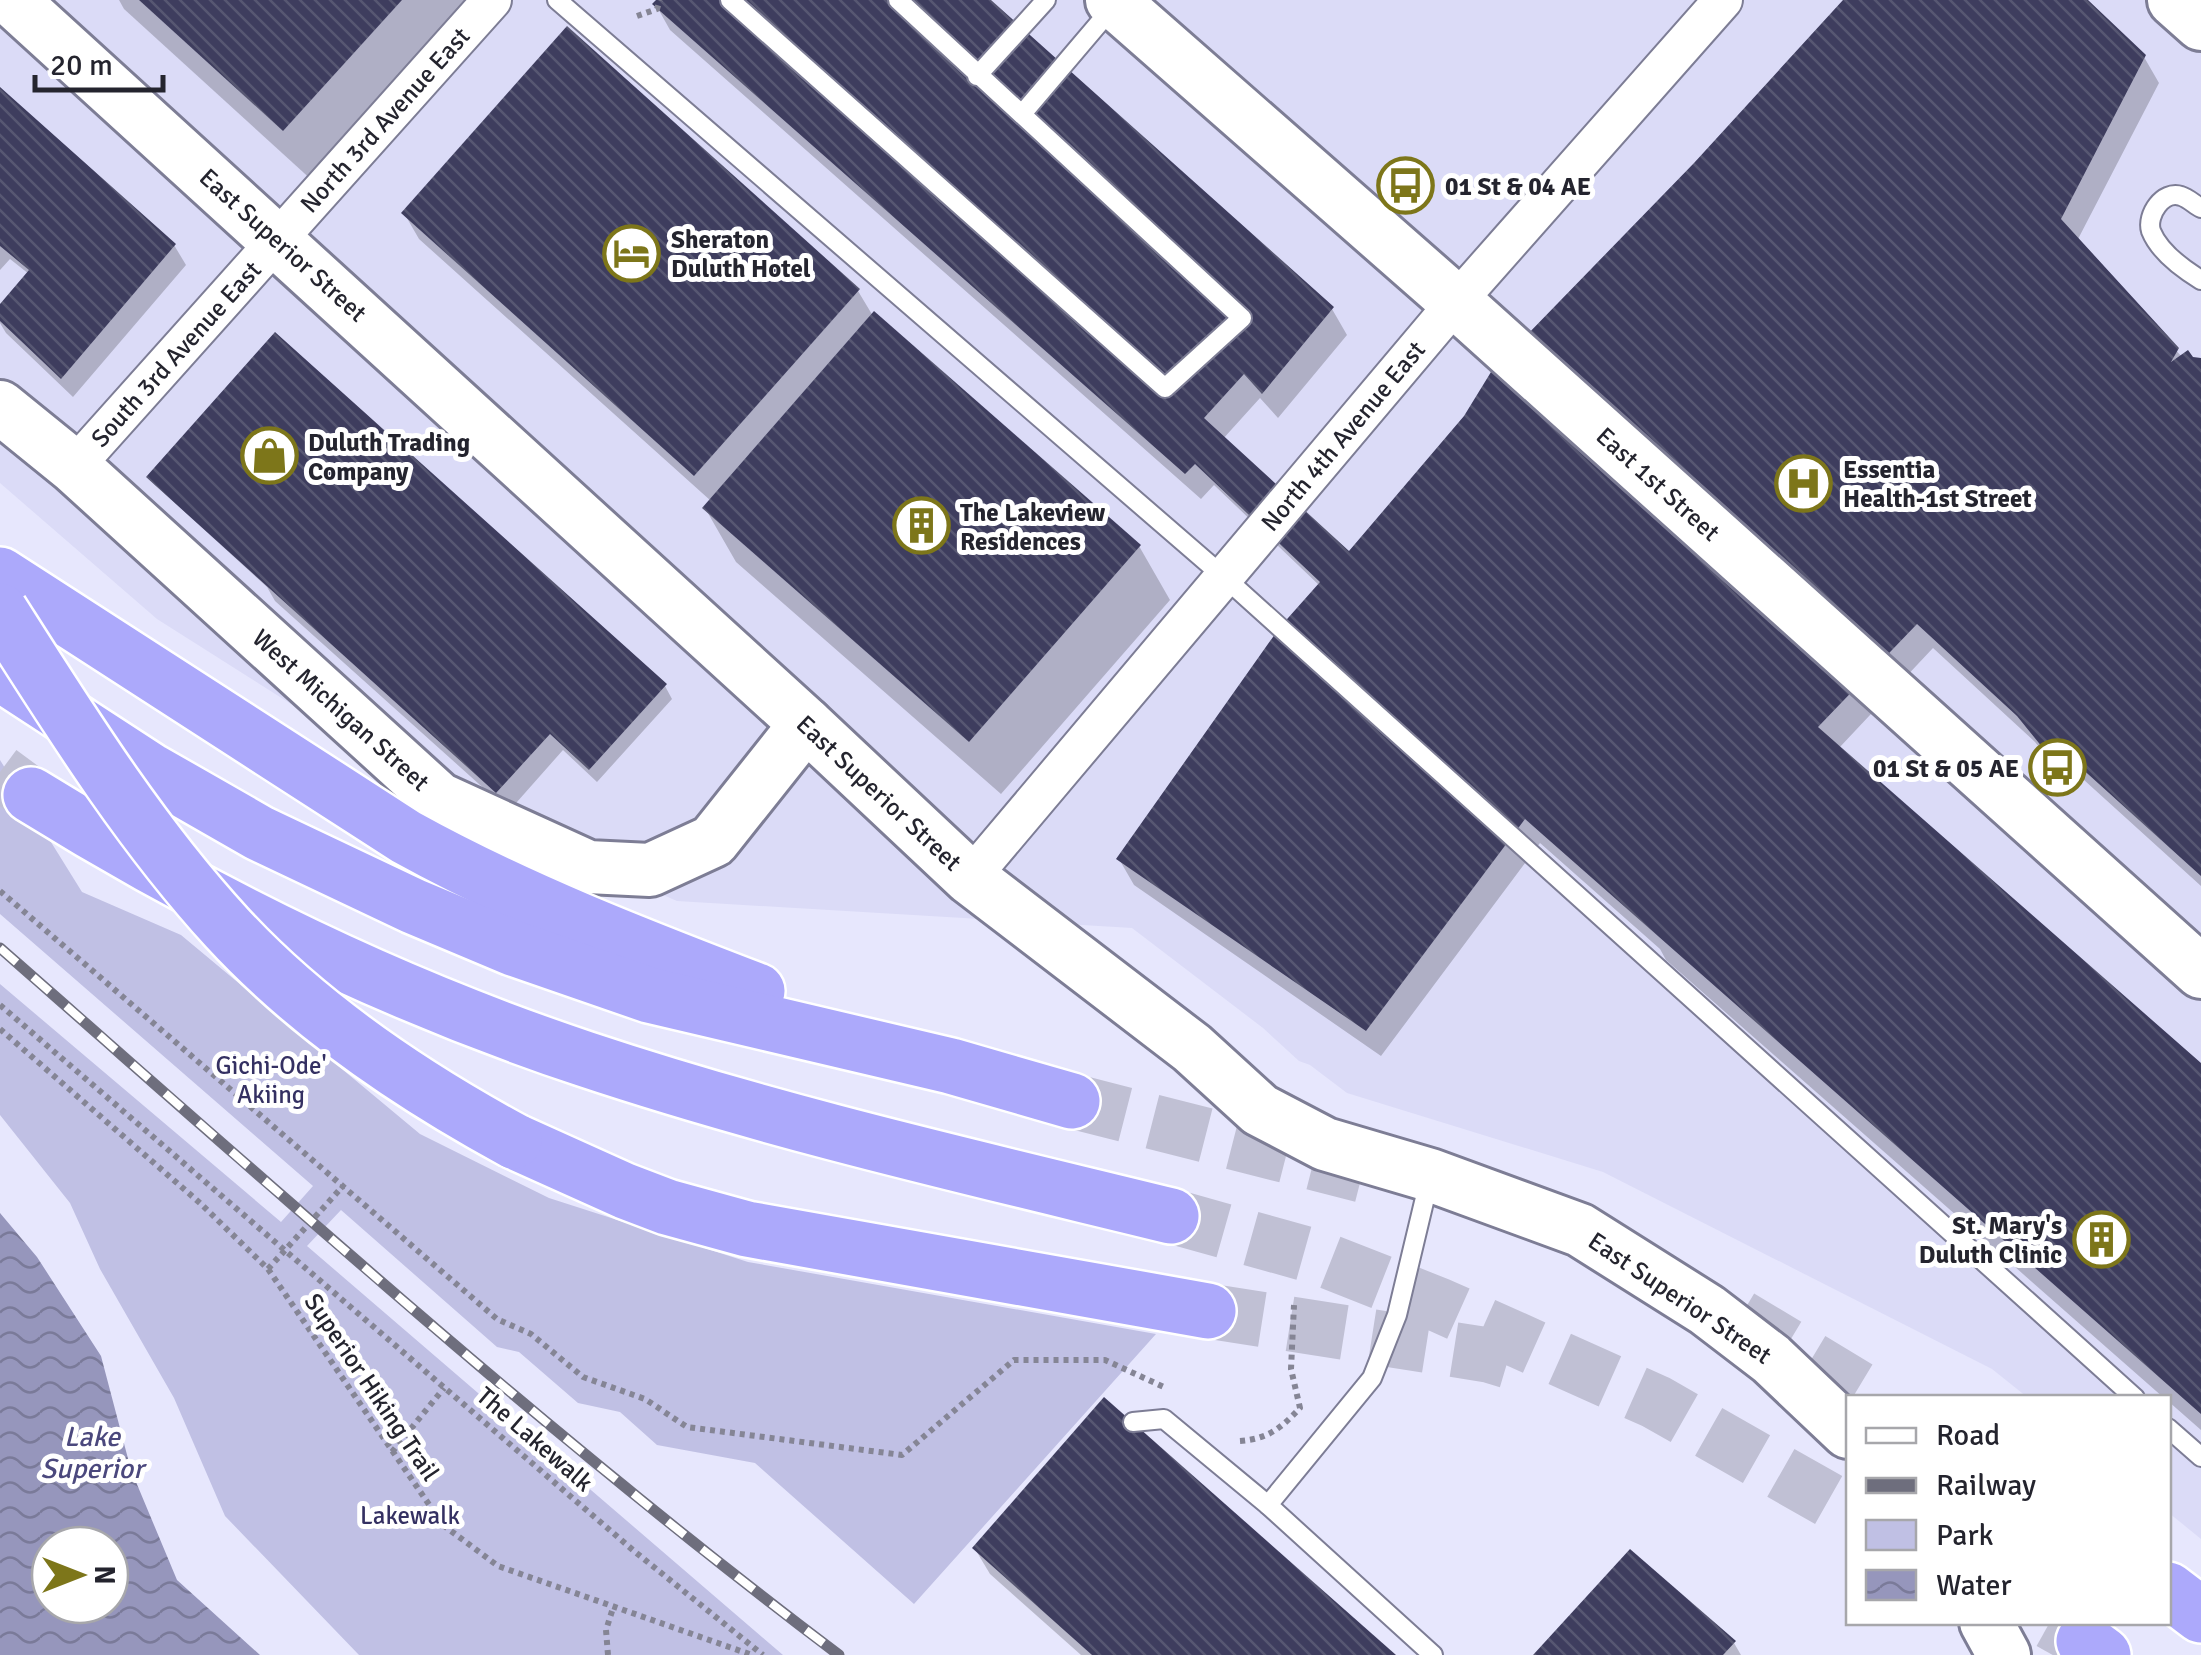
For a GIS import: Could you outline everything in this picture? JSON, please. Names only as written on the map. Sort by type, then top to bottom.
[{"type":"highway","points":[[0,574],[292,764],[468,871],[678,960],[951,1066]]},
{"type":"highway","points":[[0,612],[136,817],[228,929],[330,1022],[457,1110],[562,1165],[639,1197],[746,1229],[1208,1311]]},
{"type":"highway","points":[[0,673],[148,770],[259,832],[397,899],[513,948],[649,995],[951,1066],[1072,1101]]},
{"type":"highway","points":[[31,796],[228,910],[423,998],[524,1037],[587,1060],[837,1133],[1171,1216]]},
{"type":"highway","points":[[2171,1592],[2201,1615]]},
{"type":"street","name":"East Superior Street","points":[[12,0],[970,878],[1192,1048],[1260,1110],[1324,1144],[1430,1175],[1580,1230],[1706,1310],[1772,1359],[1846,1430]]},
{"type":"street","name":"North 3rd Avenue East","points":[[278,240],[492,0]]},
{"type":"street","name":"North 4th Avenue East","points":[[970,878],[1456,302],[1723,0]]},
{"type":"street","points":[[2174,0],[2201,24]]},
{"type":"street","name":"East 1st Street","points":[[1114,2],[1456,302],[2201,972]]},
{"type":"street","name":"South 3rd Avenue East","points":[[74,467],[278,240]]},
{"type":"street","name":"West Michigan Street","points":[[0,407],[74,467],[439,799],[588,867],[650,870],[713,841],[806,724]]},
{"type":"street","points":[[1988,1625],[2004,1655]]},
{"type":"lane","points":[[556,0],[1224,577],[2132,1395]]},
{"type":"lane","points":[[730,0],[1165,388],[1242,318],[898,0]]},
{"type":"lane","points":[[978,76],[1046,0]]},
{"type":"lane","points":[[1022,114],[1114,2]]},
{"type":"lane","points":[[2201,208],[2179,195],[2169,195],[2156,206],[2149,220],[2152,234],[2181,268],[2201,280]]},
{"type":"lane","points":[[1268,1505],[1372,1378],[1401,1302],[1430,1175]]},
{"type":"lane","points":[[1133,1422],[1164,1419],[1268,1505],[1432,1655]]},
{"type":"lane","points":[[2171,1431],[2201,1457]]},
{"type":"path","points":[[638,16],[658,9],[660,0]]},
{"type":"path","points":[[0,892],[497,1319],[531,1334],[583,1377],[645,1399],[687,1427],[902,1455],[1014,1360],[1105,1360],[1160,1383],[1171,1393]]},
{"type":"path","name":"The Lakewalk","points":[[0,1005],[634,1551],[762,1655]]},
{"type":"path","name":"Superior Hiking Trail","points":[[0,1029],[200,1203],[268,1269],[443,1525],[498,1566],[752,1655]]},
{"type":"path","points":[[268,1269],[343,1186]]},
{"type":"path","points":[[1225,1437],[1241,1442],[1260,1439],[1279,1431],[1300,1408],[1291,1369],[1294,1306]]},
{"type":"path","points":[[392,1452],[444,1388]]},
{"type":"path","points":[[608,1655],[606,1630],[612,1608]]},
{"type":"shaded area","points":[[0,0],[2201,0],[2201,1539],[2171,1515],[2171,1395],[2024,1395],[1992,1369],[1603,1172],[1347,1093],[1299,1061],[1263,1028],[1132,928],[677,901],[436,796],[157,619],[0,483]]},
{"type":"green space","name":"Lakewalk","points":[[0,760],[82,892],[181,935],[420,1134],[549,1198],[748,1262],[1156,1334],[914,1604],[755,1463],[657,1445],[620,1412],[578,1403],[519,1352],[497,1347],[341,1210],[307,1246],[783,1655],[354,1655],[221,1519],[0,1120],[0,984],[281,1222],[313,1186],[0,914]]},
{"type":"water","name":"Lake Superior","points":[[0,1120],[221,1519],[354,1655],[0,1655]]},
{"type":"pier","points":[[0,1115],[70,1203],[100,1269],[174,1398],[225,1516],[359,1655],[260,1655],[177,1580],[131,1470],[101,1356],[37,1257],[0,1213]]},
{"type":"building","points":[[139,0],[402,0],[283,131]]},
{"type":"building","name":"Essentia Health-1st Street","points":[[656,0],[991,0],[1334,307],[1262,394],[1244,374],[1204,418],[1349,551],[1464,416],[1491,372],[1694,163],[1843,0],[2088,0],[2146,55],[2061,219],[2179,348],[2171,362],[2188,350],[2193,357],[2201,358],[2201,876],[2068,756],[2059,765],[2051,758],[2017,716],[1917,624],[1818,727],[2201,1063],[2201,1414],[1525,819],[1366,1031],[1116,859],[1280,627],[1320,582],[1195,464],[1185,474],[652,4]]},
{"type":"building","name":"Sheraton Duluth Hotel","points":[[567,26],[860,289],[694,476],[401,213]]},
{"type":"building","points":[[0,87],[176,244],[61,379],[0,321],[0,304],[29,270],[0,246]]},
{"type":"building","name":"The Lakeview Residences","points":[[874,311],[1141,545],[969,742],[702,508]]},
{"type":"building","points":[[275,332],[667,684],[589,770],[550,734],[496,793],[146,477]]},
{"type":"building","points":[[1104,1397],[1396,1655],[1092,1655],[972,1548]]},
{"type":"building","points":[[1630,1549],[1736,1641],[1723,1655],[1533,1655]]},
{"type":"tunnel","points":[[0,772],[31,795]]},
{"type":"tunnel","points":[[1072,1101],[1362,1175]]},
{"type":"tunnel","points":[[1171,1216],[1317,1257],[1439,1305],[1656,1402],[1846,1510]]},
{"type":"tunnel","points":[[1208,1311],[1488,1355],[1515,1363]]},
{"type":"tunnel","points":[[1740,1317],[1870,1395]]},
{"type":"tunnel","points":[[2055,1625],[2084,1641]]},
{"type":"railway","points":[[0,948],[518,1398],[623,1486],[839,1655]]},
{"type":"place","name":"01 St & 04 AE","points":[[1406,186]]},
{"type":"place","name":"Sheraton Duluth Hotel","points":[[632,253]]},
{"type":"place","name":"Duluth Trading Company","points":[[269,456]]},
{"type":"place","name":"Essentia Health-1st Street","points":[[1804,483]]},
{"type":"place","name":"The Lakeview Residences","points":[[921,526]]},
{"type":"place","name":"01 St & 05 AE","points":[[2058,768]]},
{"type":"place","name":"St. Mary's Duluth Clinic","points":[[2101,1239]]},
{"type":"park label","name":"Gichi-Ode' Akiing","points":[[271,1080]]}]
